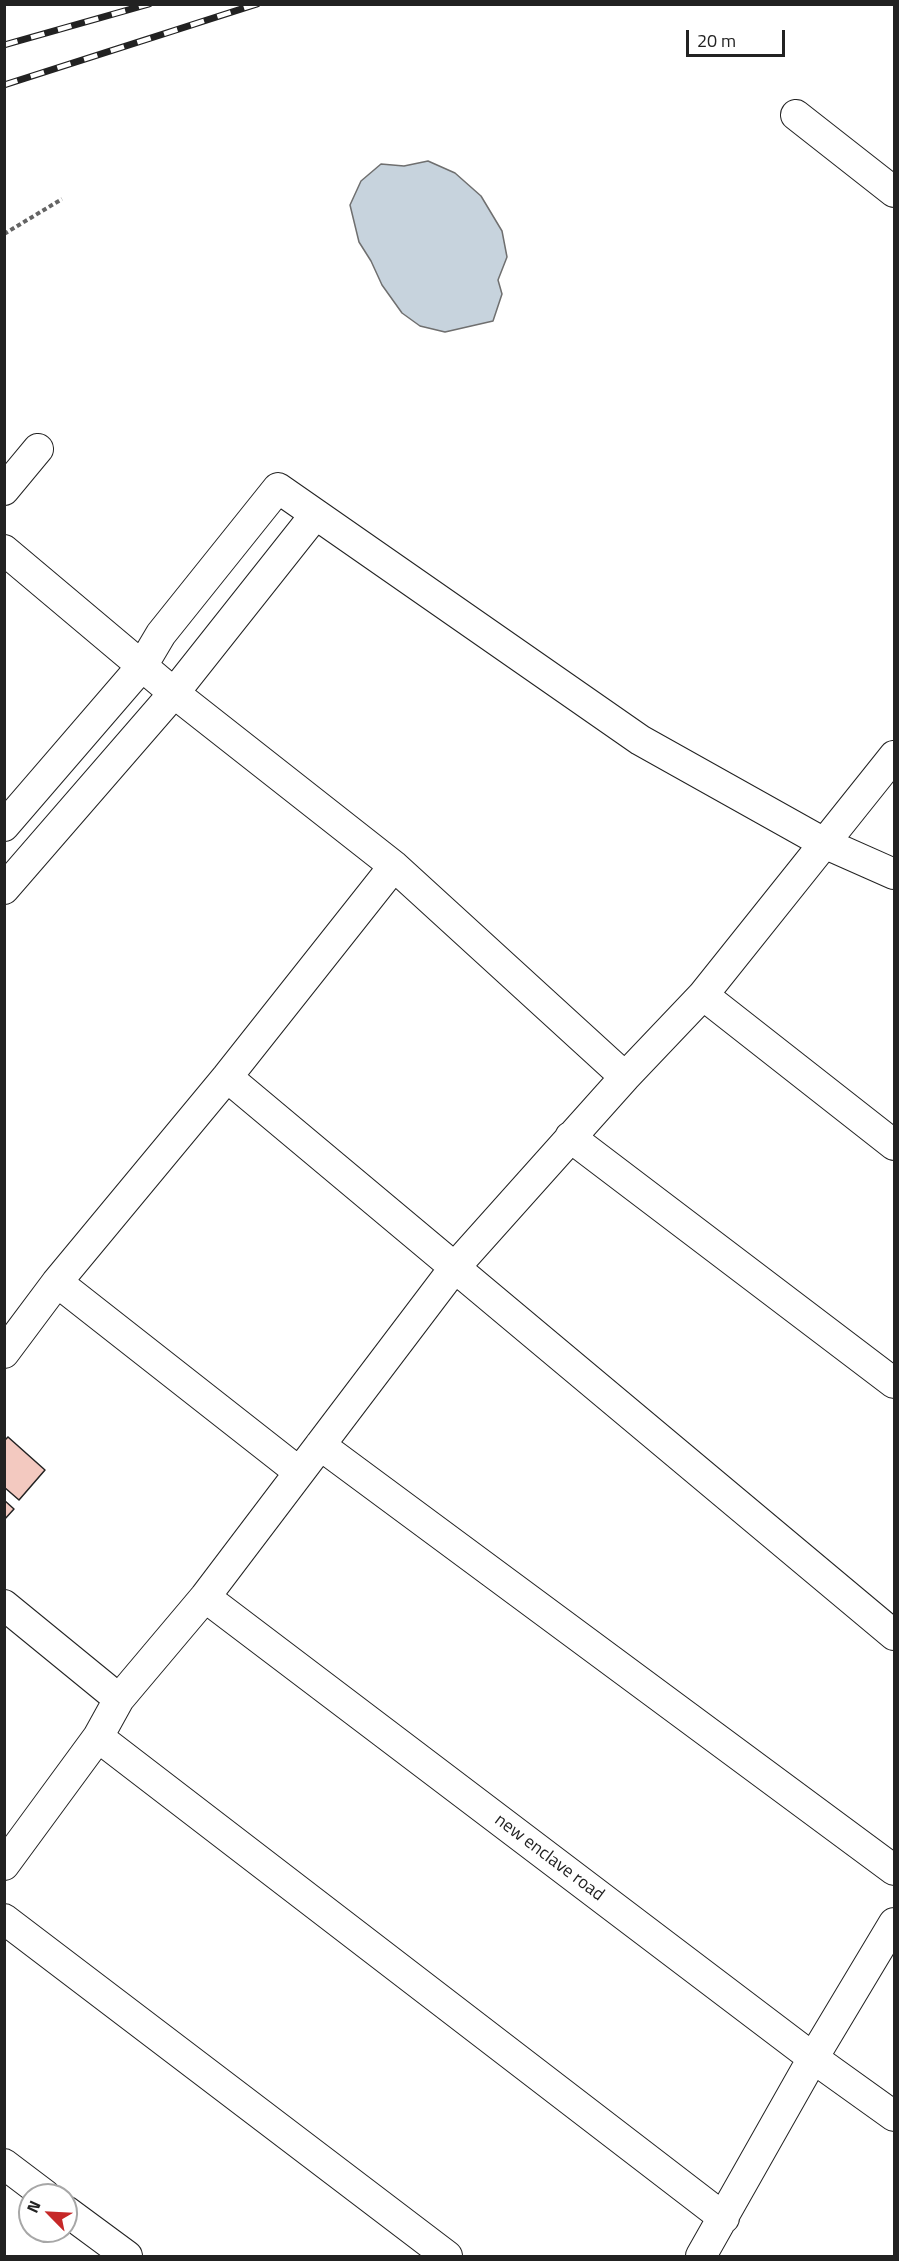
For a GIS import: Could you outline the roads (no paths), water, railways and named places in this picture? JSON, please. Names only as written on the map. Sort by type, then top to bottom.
[{"type":"street","points":[[796,115],[894,192]]},
{"type":"street","points":[[4,490],[38,449]]},
{"type":"street","points":[[11,806],[142,666],[161,634],[278,488],[640,740],[824,843],[894,874]]},
{"type":"street","points":[[4,888],[174,693],[315,515]]},
{"type":"street","points":[[4,550],[174,693],[394,866],[625,1077]]},
{"type":"street","points":[[4,1864],[99,1737],[118,1699],[205,1597],[454,1267],[570,1137],[703,995],[894,756]]},
{"type":"street","points":[[4,1353],[57,1282],[227,1077],[394,866]]},
{"type":"street","points":[[703,995],[894,1145]]},
{"type":"street","points":[[227,1077],[894,1635]]},
{"type":"street","points":[[570,1137],[894,1383]]},
{"type":"street","points":[[57,1282],[299,1472]]},
{"type":"street","points":[[320,1445],[894,1870]]},
{"type":"street","name":"new enclave road","points":[[205,1597],[813,2058],[894,2116]]},
{"type":"street","points":[[4,1605],[118,1699]]},
{"type":"street","points":[[99,1737],[724,2218]]},
{"type":"street","points":[[4,1919],[447,2256]]},
{"type":"street","points":[[701,2256],[813,2058],[894,1923]]},
{"type":"street","points":[[4,2164],[29,2183]]},
{"type":"street","points":[[78,2220],[127,2256]]},
{"type":"railway","points":[[4,45],[149,4]]},
{"type":"railway","points":[[4,85],[257,4]]}]
